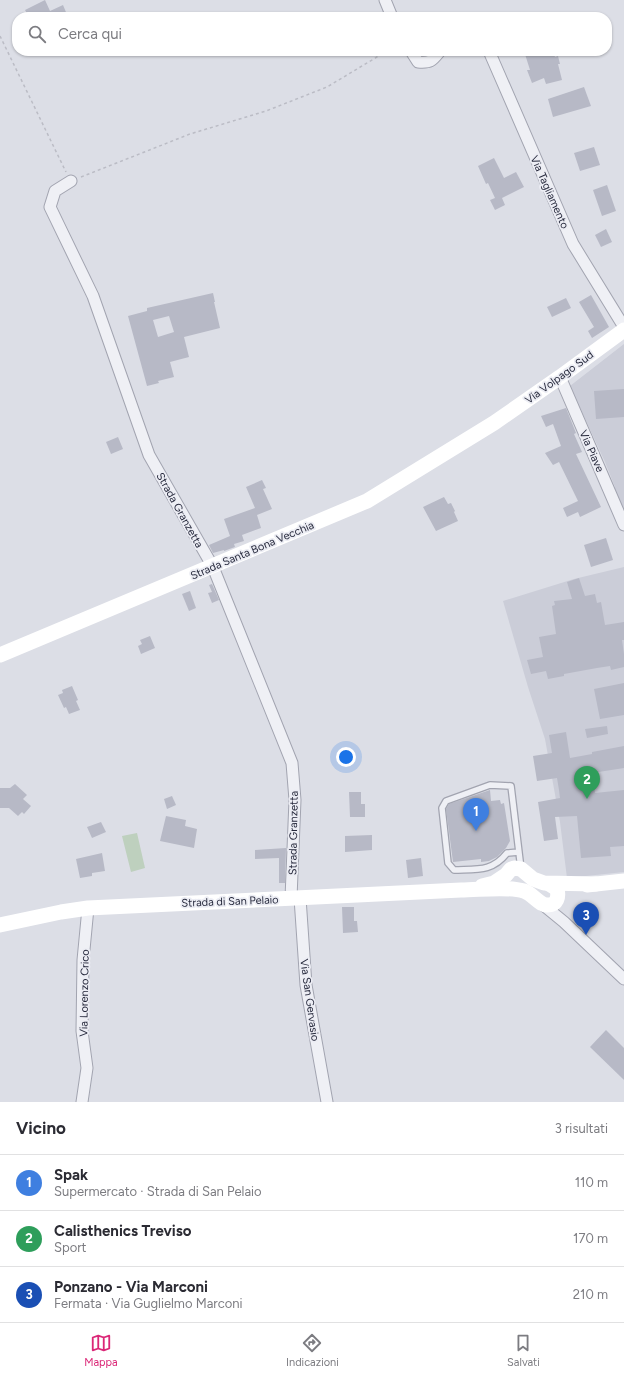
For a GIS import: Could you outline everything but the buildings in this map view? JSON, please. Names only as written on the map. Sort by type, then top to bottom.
[{"type":"main road","name":"Via Volpago Sud","points":[[494,423],[624,330]]},
{"type":"main road","name":"Strada Santa Bona Vecchia","points":[[0,655],[213,567],[367,501],[494,423]]},
{"type":"main road","name":"Strada di San Pelaio","points":[[0,926],[61,912],[88,908],[461,890],[506,883],[511,869],[521,869]]},
{"type":"main road","points":[[521,869],[537,881],[596,884]]},
{"type":"main road","points":[[555,909],[569,890],[573,888],[624,881]]},
{"type":"main road","points":[[506,883],[530,894],[555,909]]},
{"type":"main road","points":[[555,909],[557,889],[556,883]]},
{"type":"street","points":[[384,0],[390,12]]},
{"type":"street","points":[[414,56],[418,62],[427,63],[432,61],[436,56]]},
{"type":"street","name":"Via Tagliamento","points":[[491,56],[573,244],[624,327]]},
{"type":"street","name":"Strada Granzetta","points":[[71,181],[55,191],[50,207],[93,296],[149,455],[213,567],[292,763],[295,800],[296,898]]},
{"type":"street","name":"Via Piave","points":[[560,377],[624,525]]},
{"type":"street","name":"Via San Gervasio","points":[[296,898],[306,985],[327,1102]]},
{"type":"street","name":"Via Lorenzo Crico","points":[[82,1102],[87,1068],[82,1031],[83,960],[88,908]]},
{"type":"street","points":[[555,909],[624,979]]},
{"type":"lane","points":[[519,852],[507,853],[500,861],[484,869],[454,870],[448,863],[442,808],[446,801],[490,785],[511,786],[519,852],[521,869]]},
{"type":"path","points":[[0,36],[71,181],[190,134],[266,111],[327,87],[379,56]]},
{"type":"shaded area","points":[[624,344],[624,516],[615,497],[615,487],[605,462],[570,386]]},
{"type":"shaded area","points":[[624,567],[624,872],[567,878],[560,822],[545,739],[503,601],[574,579]]},
{"type":"green space","points":[[137,833],[145,868],[131,872],[122,836]]},
{"type":"place","name":"Calisthenics Treviso","points":[[587,799]]},
{"type":"place","name":"Spak","points":[[476,831]]},
{"type":"place","name":"Ponzano - Via Marconi","points":[[586,935]]}]
